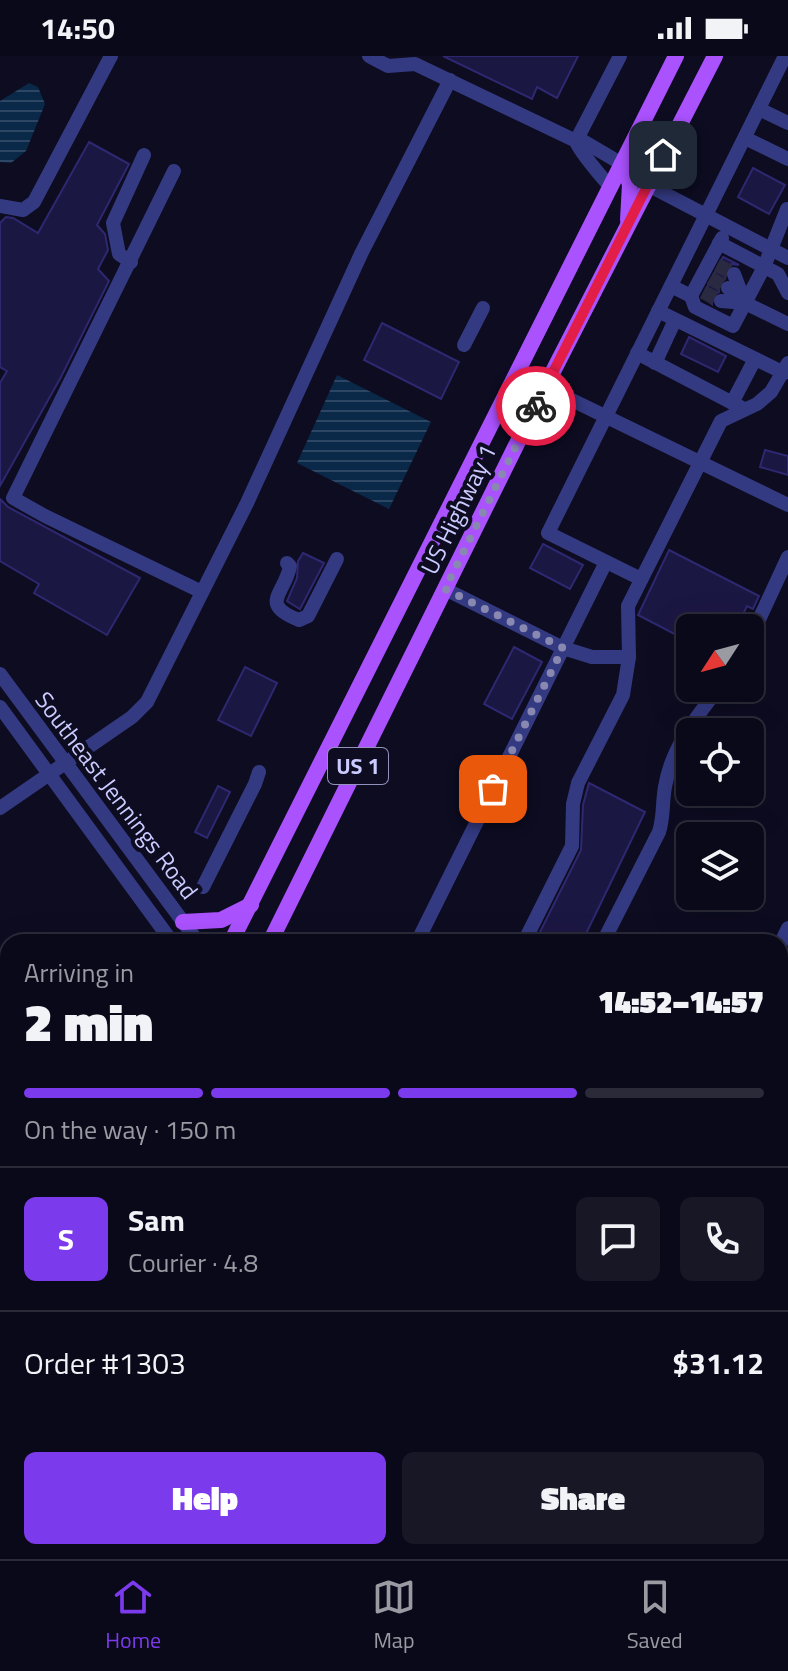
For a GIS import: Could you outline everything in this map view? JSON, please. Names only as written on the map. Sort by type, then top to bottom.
[{"type":"main road","name":"US Highway 1","points":[[235,934],[676,56]]},
{"type":"main road","name":"US Highway 1","points":[[274,934],[545,387],[715,56]]},
{"type":"main road","points":[[644,119],[640,161],[649,183]]},
{"type":"main road","points":[[622,164],[630,184],[627,225]]},
{"type":"main road","points":[[183,922],[221,920],[251,905]]},
{"type":"street","points":[[0,206],[23,210],[34,202],[111,56]]},
{"type":"street","points":[[369,56],[388,66],[415,64],[576,141],[583,141],[622,164]]},
{"type":"street","points":[[610,186],[594,164],[580,152],[576,141],[620,56]]},
{"type":"street","points":[[641,579],[548,533],[759,109],[784,66]]},
{"type":"street","points":[[0,808],[132,717],[147,702],[247,503],[361,254],[450,80]]},
{"type":"street","points":[[759,109],[788,123]]},
{"type":"street","points":[[745,138],[788,159]]},
{"type":"street","points":[[131,262],[119,254],[113,223],[144,155]]},
{"type":"street","points":[[174,171],[13,498],[202,592]]},
{"type":"street","points":[[649,183],[788,258]]},
{"type":"street","points":[[728,227],[695,307],[733,326],[764,267],[787,209]]},
{"type":"street","points":[[719,243],[778,274],[788,293]]},
{"type":"street","points":[[691,248],[705,278]]},
{"type":"street","points":[[671,286],[705,278]]},
{"type":"street","points":[[728,288],[745,303],[787,321]]},
{"type":"street","points":[[464,345],[483,308]]},
{"type":"street","points":[[637,353],[738,406],[757,404],[771,392],[786,368],[755,359],[658,311]]},
{"type":"street","points":[[655,363],[675,320]]},
{"type":"street","points":[[528,934],[572,846],[573,804],[578,783],[623,695],[629,657],[628,606],[698,462],[721,421],[738,406],[755,359]]},
{"type":"street","points":[[545,387],[788,505]]},
{"type":"street","points":[[762,614],[788,557]]},
{"type":"street","points":[[287,563],[290,572],[276,598],[277,607],[282,613],[299,620],[308,616],[337,559]]},
{"type":"street","points":[[421,934],[606,562]]},
{"type":"street","points":[[445,589],[563,648],[592,657],[629,657]]},
{"type":"street","name":"Southeast Jennings Road","points":[[0,674],[192,934]]},
{"type":"street","points":[[607,934],[664,819],[664,790],[670,762],[694,719],[708,702]]},
{"type":"street","name":"Southeast Jennings Road","points":[[0,707],[166,934]]},
{"type":"street","points":[[203,887],[259,772]]},
{"type":"path","points":[[144,844],[148,849]]},
{"type":"water","points":[[29,83],[38,87],[45,104],[26,151],[11,163],[0,162],[0,101]]},
{"type":"water","points":[[337,375],[431,422],[389,509],[297,463]]},
{"type":"building","points":[[443,56],[578,56],[557,98],[537,87],[532,99]]},
{"type":"building","points":[[89,142],[129,164],[97,225],[105,234],[108,250],[98,269],[109,281],[61,377],[0,486],[0,383],[7,371],[0,367],[0,223],[6,217],[13,218],[38,233]]},
{"type":"building","points":[[753,168],[785,185],[769,214],[738,197]]},
{"type":"building","points":[[723,257],[739,265],[731,264],[726,268],[725,279],[718,285],[719,292],[712,296],[712,304],[702,297]]},
{"type":"building","points":[[382,323],[459,362],[441,399],[364,360]]},
{"type":"building","points":[[689,337],[726,356],[718,372],[681,354]]},
{"type":"building","points":[[765,450],[788,456],[788,475],[760,467]]},
{"type":"building","points":[[0,499],[8,507],[140,578],[107,635],[34,593],[39,584],[0,561]]},
{"type":"building","points":[[543,544],[583,565],[570,589],[530,568]]},
{"type":"building","points":[[669,550],[759,596],[753,609],[747,606],[743,614],[676,614],[676,635],[638,615]]},
{"type":"building","points":[[303,553],[324,563],[300,609],[287,601]]},
{"type":"building","points":[[514,647],[542,662],[512,719],[484,704]]},
{"type":"building","points":[[245,667],[277,683],[251,736],[218,720]]},
{"type":"building","points":[[589,783],[645,812],[586,934],[539,934],[581,850],[583,805]]},
{"type":"building","points":[[218,786],[230,792],[207,838],[195,832]]},
{"type":"tunnel","points":[[717,265],[734,274]]},
{"type":"tunnel","points":[[710,278],[728,288]]},
{"type":"tunnel","points":[[703,292],[721,301]]},
{"type":"way so far","points":[[493,789],[563,648],[445,589],[536,406]]},
{"type":"route","points":[[536,406],[663,155]]}]
